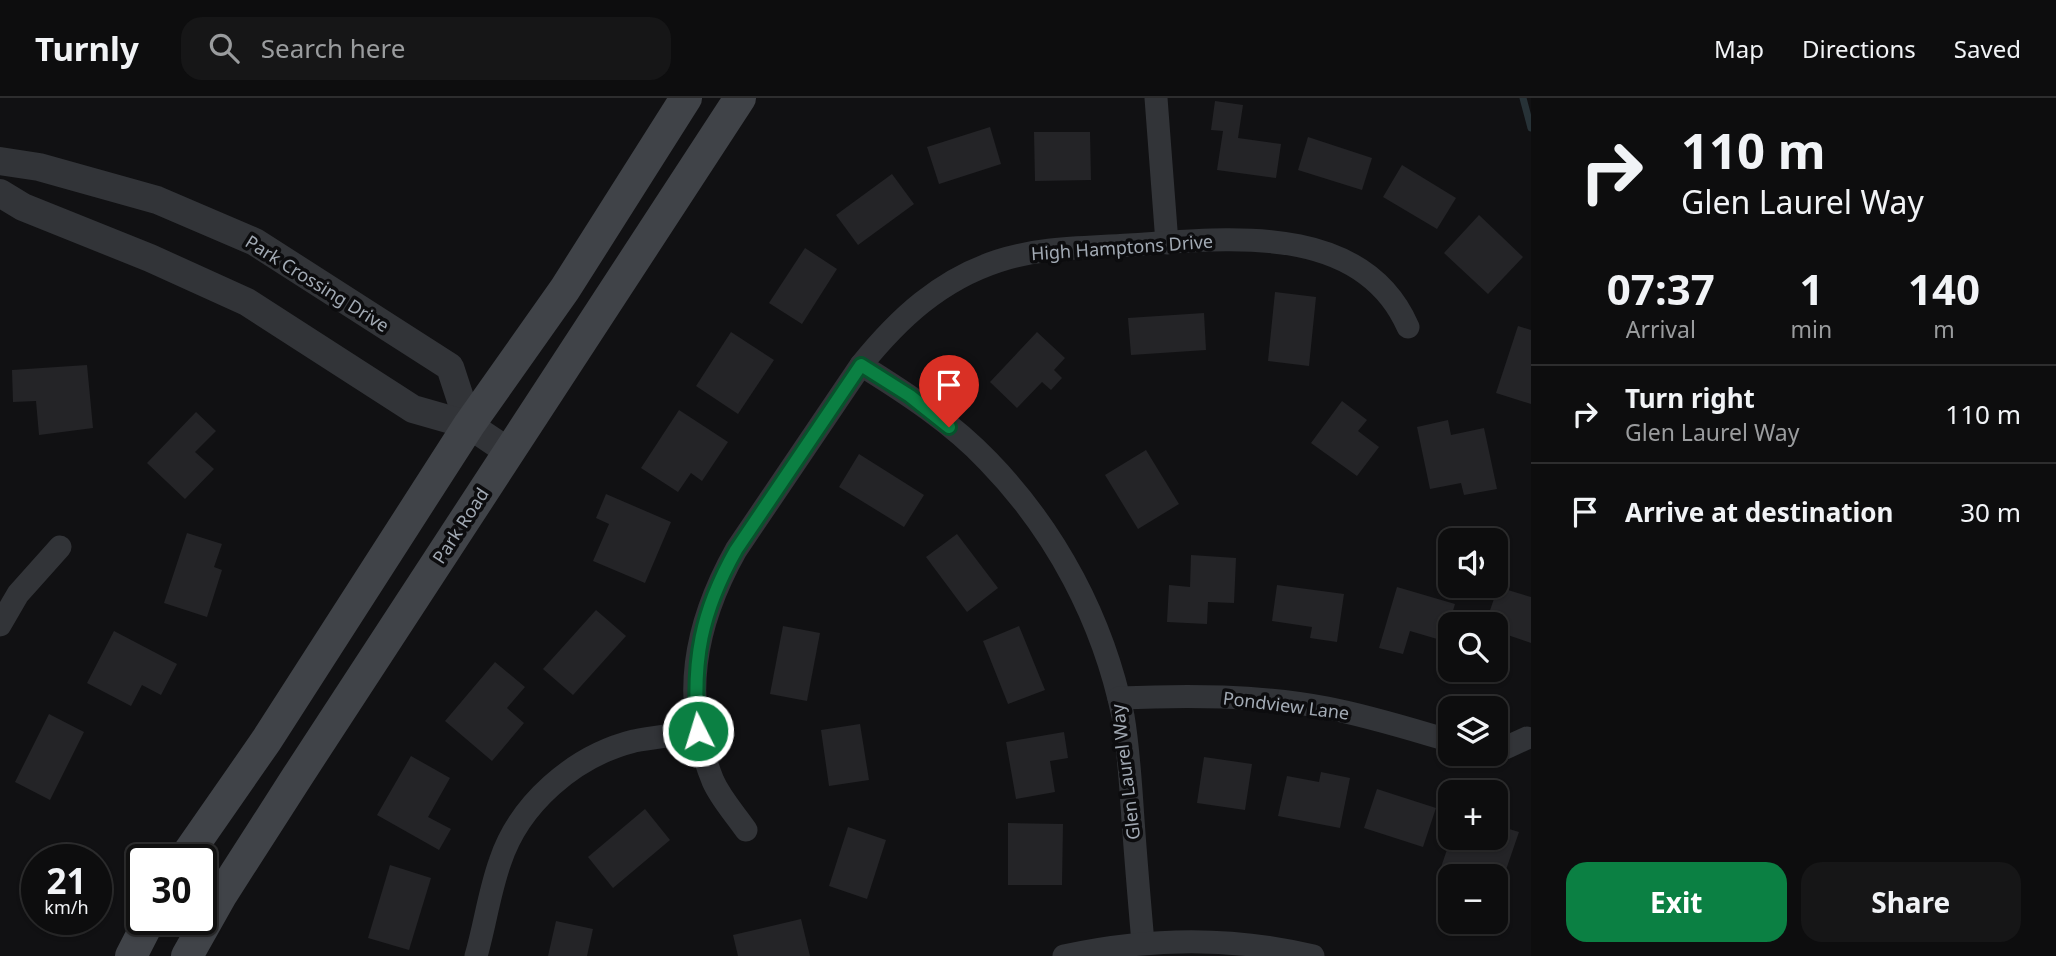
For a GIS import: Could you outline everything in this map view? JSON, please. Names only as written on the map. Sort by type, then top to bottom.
[{"type":"main road","points":[[194,844],[266,741],[469,425],[565,289],[686,98]]},
{"type":"main road","name":"Park Road","points":[[187,956],[222,894],[267,824],[740,98]]},
{"type":"main road","points":[[131,956],[142,935]]},
{"type":"street","points":[[1156,98],[1167,243]]},
{"type":"street","name":"Park Crossing Drive","points":[[0,161],[39,167],[158,200],[255,242],[450,367],[469,425]]},
{"type":"street","points":[[0,193],[23,207],[150,258],[247,302],[414,409],[469,425],[509,452]]},
{"type":"street","name":"High Hamptons Drive","points":[[746,830],[714,782],[698,731],[695,697],[699,649],[710,604],[736,550],[861,365],[882,339],[918,303],[953,280],[997,261],[1044,251],[1167,243],[1271,241],[1313,249],[1363,270],[1385,290],[1408,327]]},
{"type":"street","name":"Glen Laurel Way","points":[[861,365],[910,396],[987,459],[1030,508],[1065,561],[1091,612],[1109,663],[1123,718],[1143,943]]},
{"type":"street","points":[[0,625],[18,594],[60,547]]},
{"type":"street","name":"Pondview Lane","points":[[1118,698],[1230,696],[1324,707],[1378,719],[1438,737]]},
{"type":"street","points":[[476,956],[491,893],[511,834],[548,788],[578,765],[615,747],[634,741],[698,731]]},
{"type":"street","points":[[1508,747],[1527,738]]},
{"type":"street","points":[[1064,956],[1143,943],[1227,943],[1313,956]]},
{"type":"building","points":[[1215,101],[1243,105],[1238,138],[1281,144],[1276,178],[1217,170],[1223,131],[1211,130]]},
{"type":"building","points":[[990,127],[1001,164],[939,184],[927,147]]},
{"type":"building","points":[[1034,132],[1090,132],[1091,180],[1035,181]]},
{"type":"building","points":[[1308,137],[1372,158],[1362,190],[1298,170]]},
{"type":"building","points":[[1402,165],[1456,198],[1437,229],[1383,197]]},
{"type":"building","points":[[892,174],[914,204],[858,245],[836,215]]},
{"type":"building","points":[[1479,215],[1523,257],[1488,294],[1444,253]]},
{"type":"building","points":[[805,248],[837,269],[802,324],[769,303]]},
{"type":"building","points":[[1275,292],[1316,297],[1309,366],[1268,361]]},
{"type":"building","points":[[1204,313],[1206,350],[1131,355],[1128,318]]},
{"type":"building","points":[[1518,326],[1531,330],[1531,404],[1496,393]]},
{"type":"building","points":[[731,332],[774,360],[738,414],[696,386]]},
{"type":"building","points":[[1037,332],[1065,358],[1054,370],[1062,378],[1051,390],[1042,382],[1017,408],[990,382]]},
{"type":"building","points":[[87,365],[93,428],[39,435],[36,401],[13,402],[12,370]]},
{"type":"building","points":[[1342,401],[1367,420],[1358,431],[1379,447],[1357,476],[1311,443]]},
{"type":"building","points":[[679,410],[728,442],[702,481],[691,473],[678,492],[641,468]]},
{"type":"building","points":[[196,412],[216,431],[195,452],[214,469],[185,499],[147,463]]},
{"type":"building","points":[[1448,420],[1451,435],[1484,428],[1497,489],[1464,495],[1461,483],[1430,489],[1417,427]]},
{"type":"building","points":[[1146,450],[1179,504],[1138,529],[1105,475]]},
{"type":"building","points":[[859,454],[924,495],[904,527],[839,487]]},
{"type":"building","points":[[606,494],[671,522],[645,583],[593,561],[609,524],[596,518]]},
{"type":"building","points":[[187,533],[222,544],[214,567],[222,570],[207,617],[164,603]]},
{"type":"building","points":[[957,534],[998,588],[967,612],[926,557]]},
{"type":"building","points":[[1191,555],[1236,558],[1234,603],[1208,602],[1207,624],[1167,622],[1169,585],[1190,587]]},
{"type":"building","points":[[1277,585],[1344,594],[1337,642],[1310,638],[1312,627],[1272,621]]},
{"type":"building","points":[[1397,587],[1455,604],[1453,612],[1438,612],[1438,639],[1410,631],[1403,654],[1379,648]]},
{"type":"building","points":[[1508,590],[1531,597],[1531,643],[1508,635],[1508,612],[1489,612],[1494,598],[1508,598]]},
{"type":"building","points":[[596,610],[626,636],[573,695],[543,669]]},
{"type":"building","points":[[783,626],[820,633],[807,701],[770,694]]},
{"type":"building","points":[[1019,626],[1045,690],[1008,704],[983,641]]},
{"type":"building","points":[[114,631],[177,664],[161,695],[142,685],[131,706],[87,683]]},
{"type":"building","points":[[495,662],[525,687],[507,708],[524,723],[492,761],[445,721]]},
{"type":"building","points":[[49,714],[84,732],[50,800],[15,782]]},
{"type":"building","points":[[860,724],[869,780],[829,786],[821,730]]},
{"type":"building","points":[[1064,732],[1068,758],[1050,761],[1055,792],[1016,799],[1006,742]]},
{"type":"building","points":[[411,756],[450,778],[428,817],[451,829],[439,850],[377,815]]},
{"type":"building","points":[[1204,757],[1252,764],[1245,810],[1197,803]]},
{"type":"building","points":[[1321,772],[1350,778],[1340,828],[1278,816],[1287,776],[1319,782]]},
{"type":"building","points":[[1377,789],[1436,808],[1423,847],[1364,828]]},
{"type":"building","points":[[645,809],[670,840],[613,888],[588,857]]},
{"type":"building","points":[[1008,823],[1063,824],[1062,885],[1008,885]]},
{"type":"building","points":[[848,827],[886,840],[867,899],[829,886]]},
{"type":"building","points":[[1508,829],[1519,832],[1508,864],[1442,864],[1447,850],[1508,850]]},
{"type":"building","points":[[390,865],[431,878],[409,950],[368,938]]},
{"type":"building","points":[[801,919],[810,956],[738,956],[733,935]]},
{"type":"building","points":[[556,921],[593,929],[587,956],[548,956]]},
{"type":"waterway","points":[[1523,98],[1531,128]]},
{"type":"route","points":[[698,731],[695,674],[710,604],[718,583],[736,550],[861,365],[910,396],[949,427]]}]
